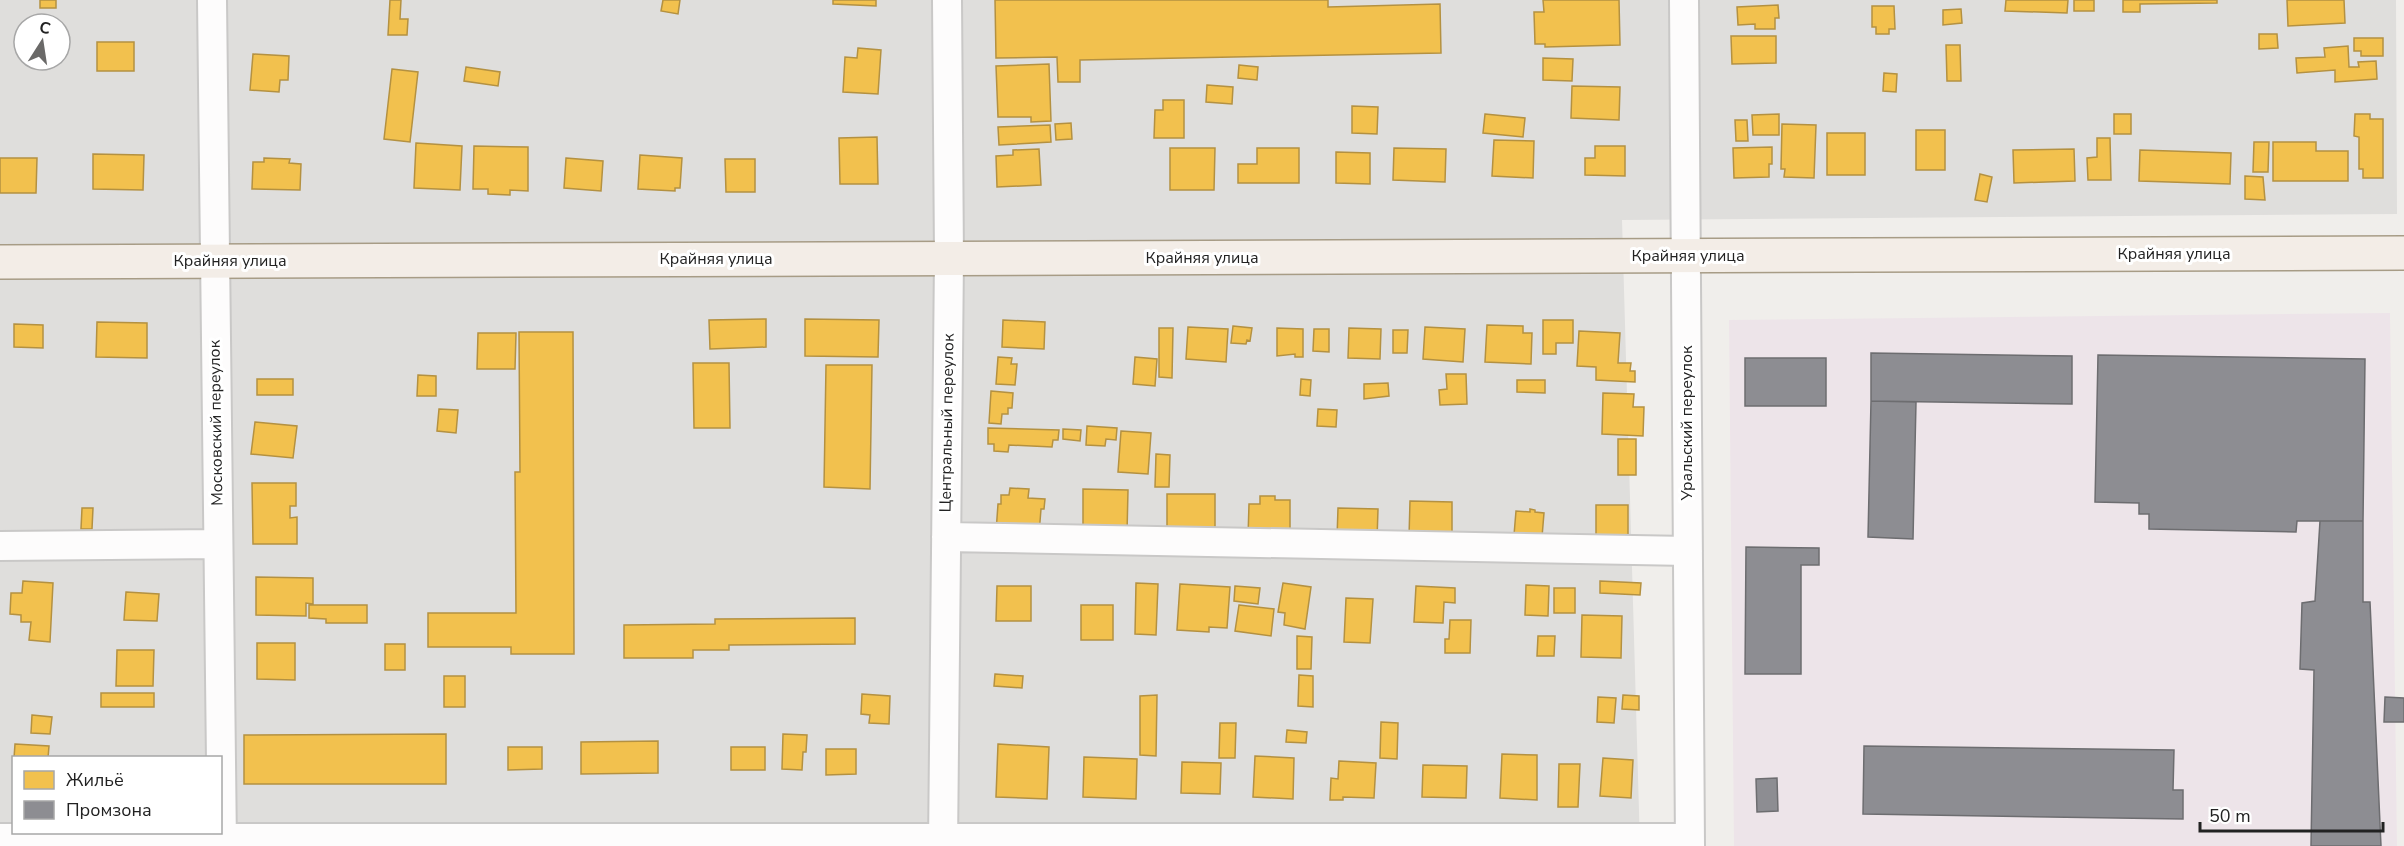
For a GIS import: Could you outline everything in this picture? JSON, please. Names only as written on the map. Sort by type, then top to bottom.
[{"type":"main road","name":"Крайняя улица","points":[[0,262],[2404,253]]},
{"type":"street","name":"Московский переулок","points":[[212,0],[221,756]]},
{"type":"street","name":"Центральный переулок","points":[[943,843],[949,258],[947,0]]},
{"type":"street","name":"Уральский переулок","points":[[1684,0],[1690,842]]},
{"type":"street","points":[[946,537],[1688,551]]},
{"type":"street","points":[[0,546],[218,544]]},
{"type":"street","points":[[0,838],[222,841],[943,843],[1690,842]]},
{"type":"shaded area","points":[[0,0],[2396,0],[2397,214],[1622,220],[1640,846],[0,846]]},
{"type":"shaded area","points":[[2390,313],[2397,846],[1734,846],[1729,320]]},
{"type":"building: Жильё","points":[[40,0],[56,0],[56,8],[40,8]]},
{"type":"building: Жильё","points":[[390,0],[401,0],[400,19],[408,19],[407,35],[388,35]]},
{"type":"building: Жильё","points":[[663,0],[680,0],[678,14],[661,11]]},
{"type":"building: Жильё","points":[[833,0],[876,0],[876,6],[833,4]]},
{"type":"building: Жильё","points":[[995,0],[1328,0],[1328,7],[1440,4],[1441,53],[1080,60],[1080,82],[1058,82],[1057,57],[996,58]]},
{"type":"building: Жильё","points":[[1543,0],[1619,0],[1620,45],[1545,47],[1545,44],[1535,44],[1534,12],[1544,12]]},
{"type":"building: Жильё","points":[[2006,0],[2068,0],[2067,13],[2005,11]]},
{"type":"building: Жильё","points":[[2074,0],[2094,0],[2094,11],[2074,11]]},
{"type":"building: Жильё","points":[[2123,0],[2217,0],[2217,3],[2140,4],[2140,12],[2123,12]]},
{"type":"building: Жильё","points":[[2287,0],[2344,0],[2345,23],[2288,26]]},
{"type":"building: Жильё","points":[[1778,5],[1779,18],[1775,18],[1775,29],[1755,29],[1755,24],[1738,25],[1737,7]]},
{"type":"building: Жильё","points":[[1872,6],[1894,6],[1895,29],[1889,29],[1889,34],[1876,34],[1876,27],[1872,27]]},
{"type":"building: Жильё","points":[[1961,9],[1962,23],[1943,25],[1943,10]]},
{"type":"building: Жильё","points":[[2259,34],[2277,34],[2278,48],[2259,49]]},
{"type":"building: Жильё","points":[[1731,36],[1776,36],[1776,63],[1732,64]]},
{"type":"building: Жильё","points":[[2354,38],[2383,38],[2383,56],[2361,56],[2361,51],[2354,51]]},
{"type":"building: Жильё","points":[[97,42],[134,42],[134,71],[97,71]]},
{"type":"building: Жильё","points":[[1946,45],[1960,45],[1961,81],[1947,81]]},
{"type":"building: Жильё","points":[[2348,46],[2349,67],[2359,67],[2358,62],[2376,61],[2377,79],[2335,82],[2335,70],[2297,73],[2296,58],[2325,57],[2324,48]]},
{"type":"building: Жильё","points":[[858,48],[881,50],[878,94],[843,92],[845,57],[857,58]]},
{"type":"building: Жильё","points":[[253,54],[289,56],[288,80],[280,80],[279,92],[250,90]]},
{"type":"building: Жильё","points":[[1543,58],[1573,59],[1572,81],[1543,80]]},
{"type":"building: Жильё","points":[[1049,64],[1051,121],[1031,122],[1031,117],[998,117],[996,66]]},
{"type":"building: Жильё","points":[[1239,65],[1258,67],[1257,80],[1238,78]]},
{"type":"building: Жильё","points":[[466,67],[500,72],[498,86],[464,81]]},
{"type":"building: Жильё","points":[[392,69],[418,72],[410,142],[384,139]]},
{"type":"building: Жильё","points":[[1884,73],[1897,74],[1896,92],[1883,91]]},
{"type":"building: Жильё","points":[[1207,85],[1233,87],[1232,104],[1206,102]]},
{"type":"building: Жильё","points":[[1572,86],[1620,87],[1619,120],[1571,118]]},
{"type":"building: Жильё","points":[[1163,100],[1184,100],[1184,138],[1154,138],[1155,110],[1163,110]]},
{"type":"building: Жильё","points":[[1352,106],[1378,107],[1377,134],[1352,133]]},
{"type":"building: Жильё","points":[[1485,114],[1525,118],[1523,137],[1483,133]]},
{"type":"building: Жильё","points":[[1779,114],[1779,135],[1753,135],[1752,115]]},
{"type":"building: Жильё","points":[[2114,114],[2131,114],[2131,134],[2114,134]]},
{"type":"building: Жильё","points":[[2355,114],[2370,114],[2370,119],[2383,119],[2383,178],[2363,178],[2363,169],[2359,169],[2359,137],[2354,136]]},
{"type":"building: Жильё","points":[[1735,120],[1747,120],[1748,141],[1736,141]]},
{"type":"building: Жильё","points":[[1071,123],[1072,139],[1056,140],[1055,124]]},
{"type":"building: Жильё","points":[[1782,124],[1816,125],[1814,178],[1784,177],[1785,169],[1781,169]]},
{"type":"building: Жильё","points":[[1050,125],[1051,142],[999,145],[998,127]]},
{"type":"building: Жильё","points":[[1916,130],[1945,130],[1945,170],[1916,170]]},
{"type":"building: Жильё","points":[[1827,133],[1865,133],[1865,175],[1827,175]]},
{"type":"building: Жильё","points":[[877,137],[878,184],[840,184],[839,138]]},
{"type":"building: Жильё","points":[[2097,138],[2110,138],[2111,180],[2088,180],[2087,158],[2097,157]]},
{"type":"building: Жильё","points":[[1494,140],[1534,141],[1533,178],[1492,176]]},
{"type":"building: Жильё","points":[[2254,142],[2269,142],[2268,172],[2253,172]]},
{"type":"building: Жильё","points":[[2273,142],[2316,142],[2316,151],[2348,151],[2348,181],[2273,181]]},
{"type":"building: Жильё","points":[[416,143],[462,146],[460,190],[414,188]]},
{"type":"building: Жильё","points":[[474,146],[528,147],[528,191],[510,190],[510,195],[488,194],[488,189],[473,189]]},
{"type":"building: Жильё","points":[[1595,146],[1625,146],[1625,176],[1585,175],[1585,158],[1595,158]]},
{"type":"building: Жильё","points":[[1772,147],[1769,177],[1734,178],[1733,148]]},
{"type":"building: Жильё","points":[[1170,148],[1215,148],[1214,190],[1170,190]]},
{"type":"building: Жильё","points":[[1257,148],[1299,148],[1299,183],[1238,183],[1238,164],[1257,164]]},
{"type":"building: Жильё","points":[[1394,148],[1446,149],[1445,182],[1393,180]]},
{"type":"building: Жильё","points":[[1039,149],[1041,185],[997,187],[996,156],[1013,155],[1013,150]]},
{"type":"building: Жильё","points":[[2074,149],[2075,181],[2014,183],[2013,150]]},
{"type":"building: Жильё","points":[[2140,150],[2231,153],[2230,184],[2139,181]]},
{"type":"building: Жильё","points":[[1336,152],[1370,153],[1370,184],[1336,183]]},
{"type":"building: Жильё","points":[[93,154],[144,155],[143,190],[93,189]]},
{"type":"building: Жильё","points":[[640,155],[682,158],[680,188],[675,188],[675,191],[638,189]]},
{"type":"building: Жильё","points":[[0,158],[37,158],[36,193],[0,193]]},
{"type":"building: Жильё","points":[[264,158],[290,159],[289,163],[301,164],[300,190],[252,189],[253,162],[264,162]]},
{"type":"building: Жильё","points":[[566,158],[603,161],[601,191],[564,188]]},
{"type":"building: Жильё","points":[[725,159],[755,159],[755,192],[726,192]]},
{"type":"building: Жильё","points":[[1980,174],[1992,177],[1987,202],[1975,200]]},
{"type":"building: Жильё","points":[[2245,176],[2263,177],[2265,200],[2245,199]]},
{"type":"building: Жильё","points":[[766,319],[766,347],[710,349],[709,320]]},
{"type":"building: Жильё","points":[[805,319],[879,320],[878,357],[805,356]]},
{"type":"building: Жильё","points":[[1003,320],[1045,322],[1044,349],[1002,347]]},
{"type":"building: Жильё","points":[[1543,320],[1573,320],[1573,343],[1556,343],[1556,354],[1543,354]]},
{"type":"building: Жильё","points":[[97,322],[147,323],[147,358],[96,357]]},
{"type":"building: Жильё","points":[[14,324],[43,325],[43,348],[14,347]]},
{"type":"building: Жильё","points":[[1487,325],[1523,326],[1523,333],[1532,333],[1531,364],[1485,362]]},
{"type":"building: Жильё","points":[[1233,326],[1252,328],[1250,341],[1247,340],[1246,344],[1231,343]]},
{"type":"building: Жильё","points":[[1188,327],[1228,329],[1226,362],[1186,359]]},
{"type":"building: Жильё","points":[[1425,327],[1465,329],[1463,362],[1423,359]]},
{"type":"building: Жильё","points":[[1159,328],[1173,328],[1172,378],[1159,377]]},
{"type":"building: Жильё","points":[[1277,328],[1303,329],[1303,357],[1295,357],[1295,354],[1277,356]]},
{"type":"building: Жильё","points":[[1349,328],[1381,329],[1380,359],[1348,358]]},
{"type":"building: Жильё","points":[[1314,329],[1329,329],[1329,352],[1313,351]]},
{"type":"building: Жильё","points":[[1393,330],[1408,330],[1407,353],[1393,353]]},
{"type":"building: Жильё","points":[[1579,331],[1620,333],[1618,363],[1631,363],[1630,371],[1635,371],[1635,382],[1596,380],[1596,367],[1577,366]]},
{"type":"building: Жильё","points":[[519,332],[573,332],[574,654],[511,654],[511,647],[428,647],[428,613],[516,613],[515,472],[520,472]]},
{"type":"building: Жильё","points":[[478,333],[516,333],[515,369],[477,369]]},
{"type":"building: Жильё","points":[[998,357],[1012,358],[1011,364],[1017,364],[1015,385],[996,384]]},
{"type":"building: Жильё","points":[[1135,357],[1157,359],[1155,386],[1133,384]]},
{"type":"building: Жильё","points":[[693,363],[729,363],[730,428],[694,428]]},
{"type":"building: Жильё","points":[[826,365],[872,365],[870,489],[824,487]]},
{"type":"building: Жильё","points":[[1446,374],[1466,374],[1467,404],[1440,405],[1439,390],[1447,389]]},
{"type":"building: Жильё","points":[[418,375],[436,376],[436,396],[417,396]]},
{"type":"building: Жильё","points":[[257,379],[293,379],[293,395],[257,395]]},
{"type":"building: Жильё","points":[[1301,379],[1311,380],[1310,396],[1300,395]]},
{"type":"building: Жильё","points":[[1517,380],[1545,380],[1545,393],[1517,392]]},
{"type":"building: Жильё","points":[[1388,383],[1389,396],[1364,399],[1364,384]]},
{"type":"building: Жильё","points":[[991,391],[1013,393],[1012,408],[1008,408],[1008,414],[1002,414],[1001,424],[989,423]]},
{"type":"building: Жильё","points":[[1603,393],[1634,394],[1633,407],[1644,407],[1643,436],[1602,434]]},
{"type":"building: Жильё","points":[[439,409],[458,410],[456,433],[437,431]]},
{"type":"building: Жильё","points":[[1318,409],[1337,410],[1336,427],[1317,426]]},
{"type":"building: Жильё","points":[[255,422],[297,426],[293,458],[251,454]]},
{"type":"building: Жильё","points":[[1087,426],[1117,428],[1116,440],[1106,439],[1105,446],[1086,445]]},
{"type":"building: Жильё","points":[[988,428],[1059,430],[1058,440],[1053,440],[1052,447],[1009,445],[1008,452],[994,451],[994,444],[988,444]]},
{"type":"building: Жильё","points":[[1063,429],[1081,430],[1080,441],[1063,439]]},
{"type":"building: Жильё","points":[[1121,431],[1151,433],[1148,474],[1118,472]]},
{"type":"building: Жильё","points":[[1618,439],[1636,439],[1636,475],[1618,475]]},
{"type":"building: Жильё","points":[[1156,454],[1170,455],[1169,487],[1155,487]]},
{"type":"building: Жильё","points":[[252,483],[296,483],[296,506],[290,506],[290,518],[297,517],[297,544],[253,544]]},
{"type":"building: Жильё","points":[[1010,488],[1029,489],[1028,498],[1045,499],[1044,509],[1041,509],[1039,534],[996,532],[998,504],[1001,504],[1001,495],[1009,495]]},
{"type":"building: Жильё","points":[[1083,489],[1128,490],[1127,533],[1083,532]]},
{"type":"building: Жильё","points":[[1167,494],[1215,494],[1215,534],[1167,533]]},
{"type":"building: Жильё","points":[[1260,496],[1275,496],[1275,500],[1290,500],[1290,537],[1248,537],[1249,504],[1260,504]]},
{"type":"building: Жильё","points":[[1410,501],[1452,502],[1452,538],[1409,537]]},
{"type":"building: Жильё","points":[[1596,505],[1628,505],[1628,540],[1596,539]]},
{"type":"building: Жильё","points":[[82,508],[93,508],[92,529],[81,529]]},
{"type":"building: Жильё","points":[[1338,508],[1378,509],[1377,540],[1337,538]]},
{"type":"building: Жильё","points":[[1530,509],[1544,513],[1542,537],[1514,535],[1516,511],[1530,512]]},
{"type":"building: Жильё","points":[[256,577],[313,578],[313,604],[306,603],[306,616],[256,615]]},
{"type":"building: Жильё","points":[[23,581],[53,583],[50,642],[29,640],[31,622],[21,622],[21,615],[10,614],[11,593],[22,593]]},
{"type":"building: Жильё","points":[[1600,581],[1641,583],[1640,595],[1600,593]]},
{"type":"building: Жильё","points":[[1136,583],[1158,584],[1156,635],[1135,634]]},
{"type":"building: Жильё","points":[[1283,583],[1311,587],[1305,629],[1284,625],[1285,613],[1278,612]]},
{"type":"building: Жильё","points":[[1180,584],[1230,587],[1227,628],[1209,627],[1209,632],[1177,630]]},
{"type":"building: Жильё","points":[[1526,585],[1549,586],[1548,616],[1525,615]]},
{"type":"building: Жильё","points":[[997,586],[1031,586],[1031,621],[996,621]]},
{"type":"building: Жильё","points":[[1235,586],[1260,588],[1258,604],[1234,601]]},
{"type":"building: Жильё","points":[[1416,586],[1455,588],[1455,603],[1444,602],[1443,623],[1414,622]]},
{"type":"building: Жильё","points":[[1554,588],[1575,588],[1575,613],[1554,613]]},
{"type":"building: Жильё","points":[[126,592],[159,594],[157,621],[124,620]]},
{"type":"building: Жильё","points":[[1346,598],[1373,599],[1370,643],[1344,642]]},
{"type":"building: Жильё","points":[[309,605],[367,605],[367,623],[326,623],[326,619],[309,618]]},
{"type":"building: Жильё","points":[[1081,605],[1113,605],[1113,640],[1081,640]]},
{"type":"building: Жильё","points":[[1239,605],[1274,609],[1271,636],[1235,631]]},
{"type":"building: Жильё","points":[[1582,615],[1622,616],[1621,658],[1581,657]]},
{"type":"building: Жильё","points":[[855,618],[855,644],[729,645],[729,650],[693,650],[693,658],[624,658],[624,625],[715,624],[715,619]]},
{"type":"building: Жильё","points":[[1450,620],[1471,620],[1470,653],[1445,653],[1445,639],[1449,639]]},
{"type":"building: Жильё","points":[[1297,636],[1312,637],[1311,669],[1297,669]]},
{"type":"building: Жильё","points":[[1538,636],[1555,636],[1554,656],[1537,656]]},
{"type":"building: Жильё","points":[[257,643],[295,643],[295,680],[257,679]]},
{"type":"building: Жильё","points":[[385,644],[405,644],[405,670],[385,670]]},
{"type":"building: Жильё","points":[[117,650],[154,650],[153,686],[116,686]]},
{"type":"building: Жильё","points":[[995,674],[1023,676],[1022,688],[994,686]]},
{"type":"building: Жильё","points":[[1299,675],[1313,676],[1313,707],[1298,706]]},
{"type":"building: Жильё","points":[[444,676],[465,676],[465,707],[444,707]]},
{"type":"building: Жильё","points":[[101,693],[154,693],[154,707],[101,707]]},
{"type":"building: Жильё","points":[[862,694],[890,696],[889,724],[869,723],[870,715],[861,714]]},
{"type":"building: Жильё","points":[[1157,695],[1156,756],[1140,755],[1140,696]]},
{"type":"building: Жильё","points":[[1623,695],[1639,696],[1639,710],[1622,709]]},
{"type":"building: Жильё","points":[[1598,697],[1616,698],[1614,723],[1597,722]]},
{"type":"building: Жильё","points":[[32,715],[52,717],[50,734],[31,733]]},
{"type":"building: Жильё","points":[[1381,722],[1398,723],[1397,759],[1380,758]]},
{"type":"building: Жильё","points":[[1220,723],[1236,723],[1235,758],[1219,758]]},
{"type":"building: Жильё","points":[[1287,730],[1307,732],[1306,743],[1286,742]]},
{"type":"building: Жильё","points":[[446,734],[446,784],[244,784],[244,735]]},
{"type":"building: Жильё","points":[[783,734],[807,735],[802,770],[782,769]]},
{"type":"building: Жильё","points":[[658,741],[658,773],[581,774],[581,742]]},
{"type":"building: Жильё","points":[[15,744],[49,746],[48,756],[14,756]]},
{"type":"building: Жильё","points":[[998,744],[1049,747],[1047,799],[996,797]]},
{"type":"building: Жильё","points":[[508,747],[542,747],[542,769],[508,770]]},
{"type":"building: Жильё","points":[[731,747],[765,747],[765,770],[731,770]]},
{"type":"building: Жильё","points":[[826,749],[856,749],[856,774],[826,775]]},
{"type":"building: Жильё","points":[[1502,754],[1537,755],[1537,800],[1500,798]]},
{"type":"building: Жильё","points":[[1255,756],[1294,758],[1293,799],[1253,797]]},
{"type":"building: Жильё","points":[[1084,757],[1137,759],[1136,799],[1083,797]]},
{"type":"building: Жильё","points":[[1603,758],[1633,760],[1631,798],[1600,796]]},
{"type":"building: Жильё","points":[[1339,761],[1376,763],[1374,798],[1343,797],[1343,800],[1330,800],[1331,778],[1338,779]]},
{"type":"building: Жильё","points":[[1182,762],[1221,763],[1220,794],[1181,793]]},
{"type":"building: Жильё","points":[[1559,764],[1580,764],[1578,807],[1558,807]]},
{"type":"building: Жильё","points":[[1423,765],[1467,766],[1466,798],[1422,797]]},
{"type":"building: Промзона","points":[[1871,353],[2072,356],[2072,404],[1871,401]]},
{"type":"building: Промзона","points":[[2098,355],[2365,359],[2363,521],[2297,521],[2296,532],[2149,529],[2149,514],[2139,514],[2139,503],[2095,502]]},
{"type":"building: Промзона","points":[[1745,358],[1826,358],[1826,406],[1745,406]]},
{"type":"building: Промзона","points":[[1871,401],[1916,402],[1913,539],[1868,537]]},
{"type":"building: Промзона","points":[[2320,521],[2363,521],[2363,602],[2370,602],[2381,846],[2311,846],[2314,670],[2300,669],[2302,603],[2315,601]]},
{"type":"building: Промзона","points":[[1746,547],[1819,548],[1819,565],[1801,565],[1801,674],[1745,674]]},
{"type":"building: Промзона","points":[[2385,697],[2404,698],[2404,722],[2384,722]]},
{"type":"building: Промзона","points":[[1864,746],[2174,750],[2173,790],[2183,790],[2183,819],[1863,814]]},
{"type":"building: Промзона","points":[[1777,778],[1778,811],[1757,812],[1756,779]]}]
